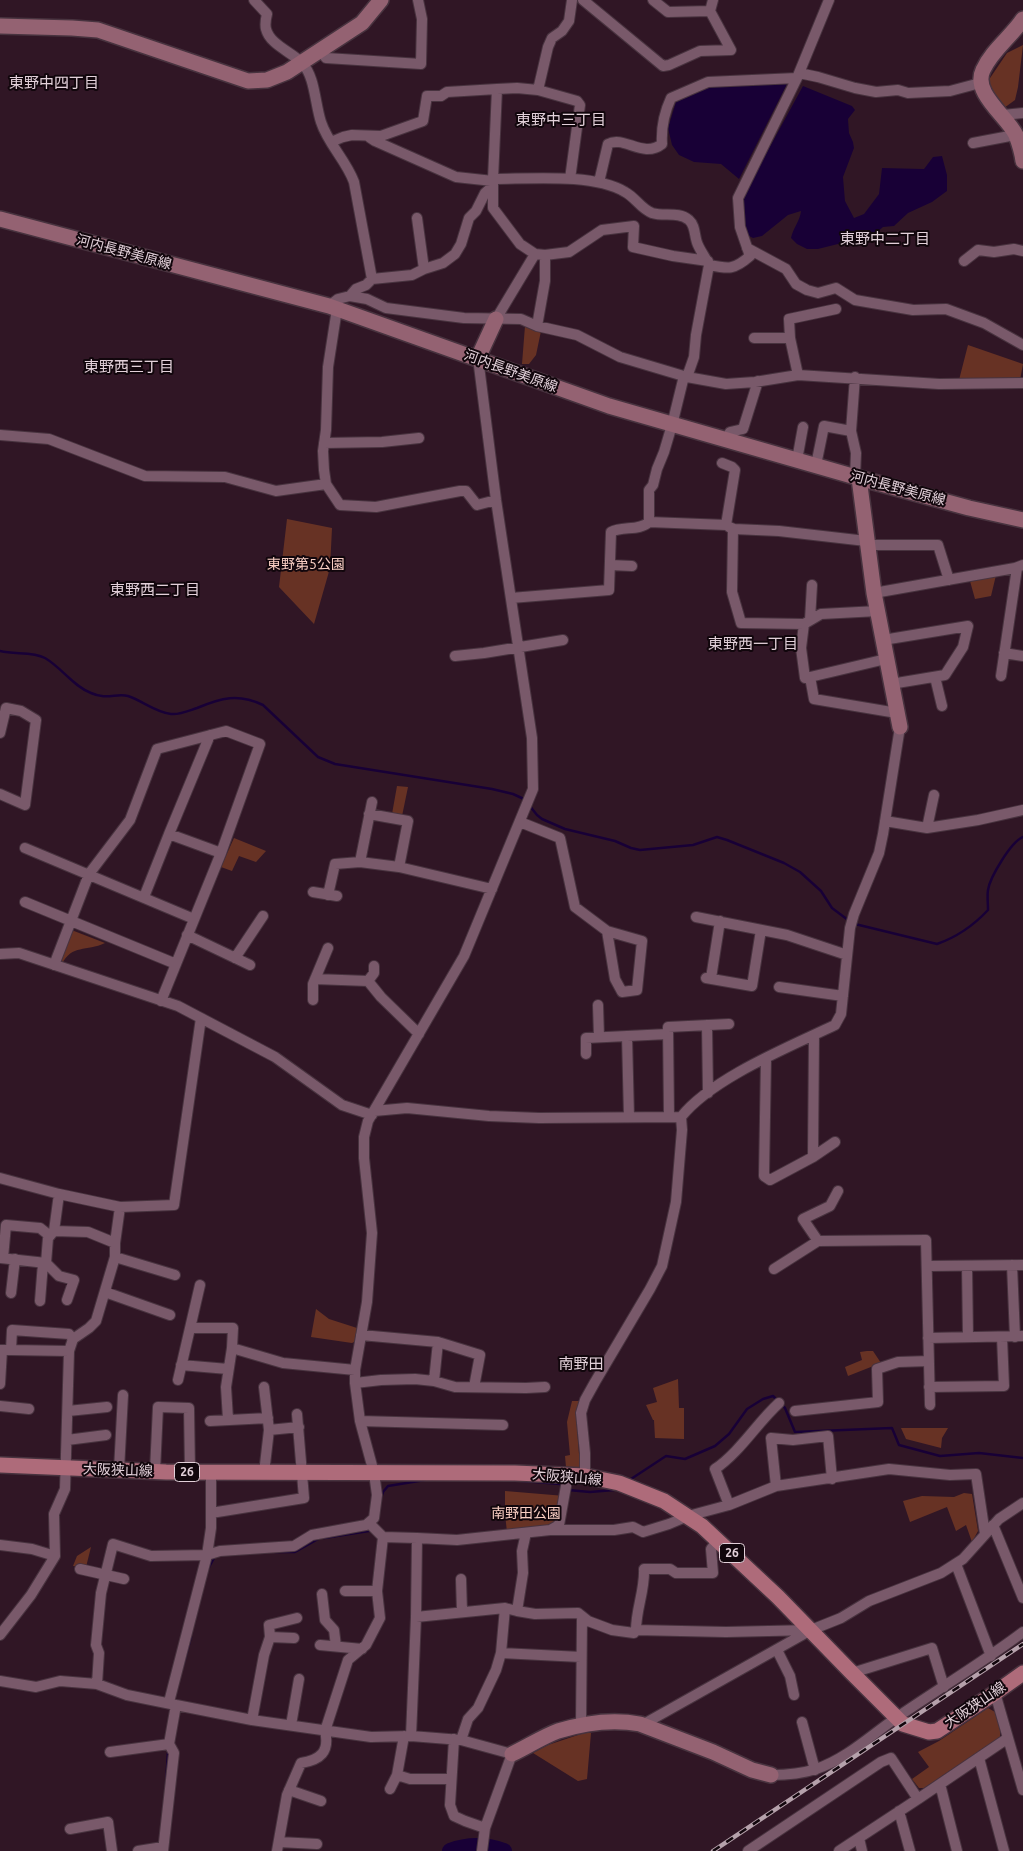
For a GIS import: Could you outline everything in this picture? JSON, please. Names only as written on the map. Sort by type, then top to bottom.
[{"type":"main road","name":"大阪狭山線","points":[[0,1465],[190,1472],[437,1472],[585,1476],[619,1483],[664,1501],[702,1526],[811,1630],[906,1726],[929,1732],[937,1731],[1023,1673]]},
{"type":"street","points":[[254,0],[266,14],[266,30],[275,42],[302,63],[308,71],[321,122],[331,142],[350,171],[354,182],[372,279]]},
{"type":"street","points":[[0,26],[98,30],[248,81],[267,80],[287,72],[362,23],[381,0]]},
{"type":"street","points":[[321,51],[326,58],[421,64],[422,19],[418,0]]},
{"type":"street","points":[[538,90],[548,47],[552,38],[562,31],[569,21],[572,0]]},
{"type":"street","points":[[653,0],[668,12],[710,11]]},
{"type":"street","points":[[590,2],[663,66],[700,51],[731,50],[710,11],[713,0]]},
{"type":"street","points":[[497,89],[493,208],[520,244],[540,255],[569,252],[602,230],[634,226],[633,247],[709,263],[727,269],[739,266],[750,256],[740,227],[738,198],[798,75],[828,0]]},
{"type":"street","points":[[1023,19],[989,59],[982,72],[980,83],[983,92],[1003,115],[1016,135],[1023,161]]},
{"type":"street","points":[[599,182],[608,144],[624,142],[640,149],[658,147],[662,144],[661,131],[671,98],[708,82],[798,75],[876,92],[898,90],[908,93],[950,91],[980,83]]},
{"type":"street","points":[[331,142],[344,136],[381,136],[423,121],[427,96],[441,96],[447,92],[497,89],[538,90],[577,101],[580,105],[570,179]]},
{"type":"street","points":[[1003,115],[1023,113]]},
{"type":"street","points":[[973,143],[1016,135]]},
{"type":"street","points":[[369,136],[375,141],[456,177],[493,182],[570,179],[599,182],[625,192],[653,213],[681,215],[692,224],[697,244],[709,263],[694,357],[686,376],[653,485],[649,490],[649,522]]},
{"type":"street","points":[[350,296],[356,289],[366,285],[372,279],[412,275],[424,269],[443,264],[455,254],[461,244],[469,218],[476,211],[493,182]]},
{"type":"street","points":[[417,218],[424,269]]},
{"type":"street","name":"河内長野美原線","points":[[0,219],[333,308],[609,406],[816,466],[969,508],[1023,520]]},
{"type":"street","points":[[747,248],[762,258],[776,262],[786,269],[796,284],[808,290],[818,293],[836,288],[854,300],[912,310],[946,309],[984,323],[1023,345]]},
{"type":"street","points":[[964,261],[978,250],[989,256],[1014,249],[1023,251]]},
{"type":"street","points":[[97,1684],[99,1653],[96,1645],[101,1593],[113,1544],[151,1556],[207,1555],[220,1551],[294,1546],[312,1535],[366,1525],[374,1518],[377,1495],[374,1473],[360,1421],[355,1384],[355,1370],[368,1302],[372,1234],[364,1158],[364,1136],[373,1113],[464,956],[528,803],[534,782],[532,738],[496,500],[478,358],[496,319],[540,255]]},
{"type":"street","points":[[537,326],[546,281],[540,255]]},
{"type":"street","points":[[496,500],[477,505],[466,491],[460,491],[376,507],[340,505],[326,484],[324,470],[328,366],[333,308],[338,299],[350,296],[367,299],[386,308],[464,318],[521,318],[537,326],[577,335],[620,357],[686,376],[726,384],[758,382],[798,375],[855,377],[939,384],[1023,383]]},
{"type":"street","points":[[798,375],[790,338],[789,319],[836,309]]},
{"type":"street","points":[[754,338],[790,338]]},
{"type":"street","points":[[585,1476],[586,1453],[582,1413],[585,1400],[662,1266],[676,1202],[682,1130],[681,1117],[691,1104],[732,1077],[766,1058],[835,1025],[841,1014],[854,914],[879,853],[899,720],[874,594],[857,477],[856,454],[851,431],[855,377]]},
{"type":"street","points":[[726,440],[730,432],[743,429],[758,382]]},
{"type":"street","points":[[816,466],[824,426],[851,431]]},
{"type":"street","points":[[797,460],[803,427]]},
{"type":"street","points":[[0,435],[49,439],[145,476],[225,477],[276,490],[326,484]]},
{"type":"street","points":[[324,443],[382,446],[419,438]]},
{"type":"street","points":[[722,463],[732,466],[734,470],[729,527],[732,592],[741,623],[807,622],[821,614],[878,611]]},
{"type":"street","points":[[511,598],[609,590],[611,532],[616,529],[645,525],[649,522],[779,531],[867,543],[938,545],[950,580]]},
{"type":"street","points":[[610,565],[632,566]]},
{"type":"street","points":[[874,594],[1020,566],[1001,676]]},
{"type":"street","points":[[805,678],[801,648],[812,585]]},
{"type":"street","points":[[883,640],[968,626],[963,647],[945,675],[891,684]]},
{"type":"street","points":[[455,656],[563,640]]},
{"type":"street","points":[[1004,653],[1023,656]]},
{"type":"street","points":[[886,659],[810,677],[814,699],[899,720]]},
{"type":"street","points":[[935,676],[942,706]]},
{"type":"street","points":[[0,733],[6,708],[21,711],[36,720],[25,805],[0,796]]},
{"type":"street","points":[[54,965],[89,874],[130,820],[157,749],[226,731],[260,744],[221,853],[161,1001]]},
{"type":"street","points":[[144,897],[210,735]]},
{"type":"street","points":[[927,828],[934,794]]},
{"type":"street","points":[[360,862],[372,802]]},
{"type":"street","points":[[885,821],[927,828],[970,822],[1023,810]]},
{"type":"street","points":[[369,814],[408,821],[399,867]]},
{"type":"street","points":[[520,822],[560,838],[575,907],[607,931],[642,941],[637,990],[622,992],[615,979],[607,931]]},
{"type":"street","points":[[169,834],[221,853]]},
{"type":"street","points":[[25,848],[194,919]]},
{"type":"street","points":[[313,892],[332,896],[335,864],[360,862],[399,867],[492,890]]},
{"type":"street","points":[[25,902],[176,964]]},
{"type":"street","points":[[235,958],[263,916]]},
{"type":"street","points":[[696,916],[787,935],[848,955]]},
{"type":"street","points":[[720,921],[708,978],[752,986],[761,930]]},
{"type":"street","points":[[187,935],[250,966]]},
{"type":"street","points":[[313,1000],[313,984],[328,948]]},
{"type":"street","points":[[0,954],[19,954],[178,1006],[275,1057],[342,1105],[373,1113],[407,1108],[489,1116],[539,1118],[681,1117]]},
{"type":"street","points":[[368,981],[374,973],[374,966]]},
{"type":"street","points":[[315,979],[368,981],[381,997],[419,1034]]},
{"type":"street","points":[[779,988],[843,996]]},
{"type":"street","points":[[598,1005],[599,1037]]},
{"type":"street","points":[[0,1178],[59,1194],[120,1207],[174,1205],[201,1018]]},
{"type":"street","points":[[669,1117],[668,1027],[729,1024]]},
{"type":"street","points":[[707,1025],[708,1093]]},
{"type":"street","points":[[586,1054],[586,1038],[668,1034]]},
{"type":"street","points":[[813,1157],[814,1035]]},
{"type":"street","points":[[627,1036],[629,1117]]},
{"type":"street","points":[[766,1058],[764,1176],[770,1180],[813,1157],[835,1142]]},
{"type":"street","points":[[818,1241],[803,1219],[830,1206],[838,1191]]},
{"type":"street","points":[[40,1301],[48,1238],[52,1233],[59,1194]]},
{"type":"street","points":[[0,1635],[31,1594],[55,1556],[54,1514],[65,1489],[69,1350],[73,1339],[96,1321],[115,1257],[120,1207]]},
{"type":"street","points":[[66,1300],[74,1280],[59,1276],[44,1263],[2,1258],[6,1225],[40,1228],[52,1233],[88,1232],[115,1243]]},
{"type":"street","points":[[774,1269],[818,1241],[926,1240],[930,1405]]},
{"type":"street","points":[[115,1257],[175,1275]]},
{"type":"street","points":[[11,1292],[15,1259]]},
{"type":"street","points":[[927,1266],[1023,1265]]},
{"type":"street","points":[[967,1266],[968,1337]]},
{"type":"street","points":[[928,1338],[1019,1337],[1012,1266]]},
{"type":"street","points":[[178,1380],[200,1285]]},
{"type":"street","points":[[105,1292],[170,1315]]},
{"type":"street","points":[[190,1328],[233,1328],[226,1387],[228,1419]]},
{"type":"street","points":[[0,1384],[4,1350],[12,1330],[68,1334],[73,1339]]},
{"type":"street","points":[[361,1335],[438,1342],[480,1355],[474,1387]]},
{"type":"street","points":[[929,1387],[1004,1386],[1002,1337]]},
{"type":"street","points":[[434,1381],[438,1342]]},
{"type":"street","points":[[232,1348],[283,1362],[355,1370]]},
{"type":"street","points":[[4,1350],[69,1350]]},
{"type":"street","points":[[795,1411],[878,1402],[877,1369],[898,1362],[929,1361]]},
{"type":"street","points":[[181,1365],[228,1369]]},
{"type":"street","points":[[355,1384],[381,1380],[434,1381],[455,1387],[545,1387]]},
{"type":"street","points":[[264,1387],[269,1430],[264,1473]]},
{"type":"street","points":[[119,1470],[123,1395]]},
{"type":"street","points":[[729,1505],[715,1469],[726,1461],[763,1417],[779,1403]]},
{"type":"street","points":[[0,1406],[29,1409]]},
{"type":"street","points":[[68,1411],[107,1407]]},
{"type":"street","points":[[155,1471],[158,1407],[189,1408],[190,1472]]},
{"type":"street","points":[[211,1513],[304,1498],[298,1414]]},
{"type":"street","points":[[210,1421],[268,1418]]},
{"type":"street","points":[[360,1421],[503,1425]]},
{"type":"street","points":[[269,1430],[298,1427]]},
{"type":"street","points":[[67,1440],[106,1435]]},
{"type":"street","points":[[776,1486],[771,1438],[793,1440],[828,1436],[832,1479]]},
{"type":"street","points":[[369,1523],[383,1537],[457,1540],[550,1530],[614,1530],[633,1527],[643,1532],[670,1524],[688,1516],[729,1505],[776,1486],[889,1469],[950,1475],[976,1474],[984,1534]]},
{"type":"street","points":[[138,1851],[163,1849],[174,1753],[169,1744],[172,1703],[207,1555],[211,1528],[211,1472]]},
{"type":"street","points":[[550,1530],[559,1525],[568,1475]]},
{"type":"street","points":[[642,1725],[811,1630],[840,1618],[869,1601],[941,1573],[963,1560],[993,1525],[1023,1503]]},
{"type":"street","points":[[993,1525],[1023,1598]]},
{"type":"street","points":[[517,1611],[523,1574],[522,1551],[526,1533]]},
{"type":"street","points":[[317,1844],[278,1847],[289,1790],[300,1763],[315,1761],[322,1754],[328,1742],[325,1731],[348,1660],[362,1649],[380,1618],[377,1591],[383,1537]]},
{"type":"street","points":[[390,1789],[398,1775],[408,1736],[416,1617],[417,1538]]},
{"type":"street","points":[[636,1630],[636,1617],[644,1581],[644,1570],[670,1569],[676,1573],[713,1573],[711,1549],[718,1540]]},
{"type":"street","points":[[0,1545],[32,1549],[55,1556]]},
{"type":"street","points":[[956,1564],[991,1656]]},
{"type":"street","points":[[80,1569],[124,1579]]},
{"type":"street","points":[[461,1579],[462,1612]]},
{"type":"street","points":[[344,1591],[377,1591]]},
{"type":"street","points":[[322,1594],[325,1620],[334,1630],[336,1646]]},
{"type":"street","points":[[416,1617],[505,1608],[535,1614],[578,1613],[582,1617],[612,1630],[634,1632],[636,1630],[726,1632],[811,1630]]},
{"type":"street","points":[[484,1834],[454,1816],[450,1805],[451,1779],[457,1740],[468,1719],[478,1708],[496,1670],[500,1653],[505,1608]]},
{"type":"street","points":[[581,1726],[582,1617]]},
{"type":"street","points":[[252,1720],[264,1656],[270,1637],[269,1626],[297,1618]]},
{"type":"street","points":[[0,1681],[36,1687],[60,1681],[97,1684],[127,1695],[252,1720],[371,1737],[408,1736],[457,1740],[512,1754],[558,1731],[609,1722],[630,1722],[713,1752],[752,1770],[770,1775],[788,1776],[815,1770],[844,1755],[896,1718],[991,1656],[1023,1632]]},
{"type":"street","points":[[270,1637],[294,1638]]},
{"type":"street","points":[[320,1644],[362,1649]]},
{"type":"street","points":[[852,1673],[932,1648],[944,1687]]},
{"type":"street","points":[[777,1650],[790,1676],[794,1695]]},
{"type":"street","points":[[500,1653],[581,1657]]},
{"type":"street","points":[[291,1725],[299,1679]]},
{"type":"street","points":[[995,1693],[1023,1790]]},
{"type":"street","points":[[802,1722],[815,1770]]},
{"type":"street","points":[[839,1851],[1008,1738]]},
{"type":"street","points":[[110,1752],[169,1744]]},
{"type":"street","points":[[482,1851],[484,1834],[512,1754]]},
{"type":"street","points":[[748,1851],[881,1762],[891,1758],[918,1799]]},
{"type":"street","points":[[979,1758],[1004,1851]]},
{"type":"street","points":[[398,1775],[410,1779],[451,1779]]},
{"type":"street","points":[[940,1784],[957,1851]]},
{"type":"street","points":[[289,1790],[321,1801]]},
{"type":"street","points":[[899,1811],[910,1851]]},
{"type":"street","points":[[70,1828],[108,1822],[112,1851]]},
{"type":"street","points":[[859,1838],[862,1851]]},
{"type":"green space","points":[[1023,45],[1015,100],[1004,108],[986,84],[1007,53]]},
{"type":"green space","points":[[525,326],[541,331],[536,355],[529,364],[522,364]]},
{"type":"green space","points":[[968,345],[1023,364],[1020,380],[959,380]]},
{"type":"green space","name":"東野第5公園","points":[[287,519],[332,528],[330,568],[314,624],[279,587]]},
{"type":"green space","points":[[997,571],[991,596],[975,599],[970,581]]},
{"type":"green space","points":[[397,786],[408,787],[402,816],[392,814]]},
{"type":"green space","points":[[234,838],[266,851],[256,862],[239,856],[232,871],[221,867]]},
{"type":"green space","points":[[74,931],[105,943],[75,951],[62,964],[58,961],[70,932]]},
{"type":"green space","points":[[316,1309],[329,1319],[357,1328],[356,1341],[352,1343],[311,1337]]},
{"type":"green space","points":[[873,1351],[881,1363],[848,1376],[845,1367],[862,1360],[860,1352]]},
{"type":"green space","points":[[678,1379],[679,1408],[684,1408],[684,1439],[655,1438],[654,1420],[646,1405],[657,1402],[653,1388]]},
{"type":"green space","points":[[572,1401],[580,1401],[576,1415],[580,1467],[566,1467],[565,1456],[570,1455],[567,1422]]},
{"type":"green space","points":[[901,1428],[948,1428],[942,1438],[941,1448],[906,1439]]},
{"type":"green space","name":"南野田公園","points":[[505,1491],[565,1496],[559,1525],[507,1532]]},
{"type":"green space","points":[[964,1493],[972,1494],[978,1531],[972,1542],[966,1525],[956,1531],[947,1507],[910,1522],[903,1501],[922,1496],[954,1497]]},
{"type":"green space","points":[[91,1547],[86,1567],[73,1566],[77,1556]]},
{"type":"green space","points":[[988,1708],[995,1712],[1000,1737],[924,1788],[919,1788],[912,1779],[929,1767],[918,1752],[939,1741]]},
{"type":"green space","points":[[584,1733],[591,1733],[587,1779],[578,1781],[533,1753],[548,1745]]},
{"type":"shaded area","points":[[787,84],[739,179],[721,164],[694,162],[679,155],[672,145],[668,128],[676,102],[711,86]]},
{"type":"shaded area","points":[[803,86],[852,106],[855,110],[848,119],[849,133],[854,148],[843,177],[845,201],[854,218],[864,214],[879,194],[882,168],[924,169],[933,157],[942,156],[947,175],[947,191],[932,202],[908,213],[894,226],[883,227],[874,235],[818,249],[807,249],[797,244],[791,238],[801,211],[788,215],[762,236],[753,238],[745,234],[742,198]]},
{"type":"waterway","points":[[0,651],[40,656],[51,662],[79,686],[91,693],[102,696],[128,696],[165,713],[181,713],[222,699],[237,698],[254,701],[263,705],[318,757],[335,764],[492,789],[513,794],[526,800]]},
{"type":"waterway","points":[[529,805],[542,819],[565,829],[615,841],[640,850],[693,845],[717,837],[727,840],[784,863],[800,872],[821,891],[832,908],[848,920]]},
{"type":"waterway","points":[[855,924],[937,944],[951,938],[971,926],[988,910],[988,890],[993,877],[1007,853],[1023,837]]},
{"type":"waterway","points":[[631,1479],[666,1456],[685,1459],[715,1446],[729,1434],[747,1409],[763,1399],[773,1396],[785,1408],[795,1432],[892,1428],[899,1445],[940,1456],[979,1453],[1023,1458]]},
{"type":"waterway","points":[[381,1498],[388,1486],[425,1480]]},
{"type":"waterway","points":[[511,1480],[562,1485]]},
{"type":"waterway","points":[[568,1490],[590,1492],[614,1490]]},
{"type":"waterway","points":[[324,1538],[369,1531],[372,1528]]},
{"type":"waterway","points":[[275,1552],[295,1552],[318,1539]]},
{"type":"waterway","points":[[208,1569],[215,1556]]},
{"type":"waterway","points":[[183,1666],[191,1637]]},
{"type":"waterway","points":[[166,1784],[168,1752]]},
{"type":"waterway","points":[[450,1851],[477,1846],[491,1847],[504,1851]]},
{"type":"railway","points":[[713,1851],[1023,1644]]},
{"type":"district","name":"東野中四丁目","points":[[54,83]]},
{"type":"district","name":"東野中三丁目","points":[[561,120]]},
{"type":"district","name":"東野中二丁目","points":[[885,239]]},
{"type":"district","name":"東野西三丁目","points":[[129,367]]},
{"type":"district","name":"東野西二丁目","points":[[155,590]]},
{"type":"district","name":"東野西一丁目","points":[[753,644]]},
{"type":"district","name":"南野田","points":[[581,1364]]}]
